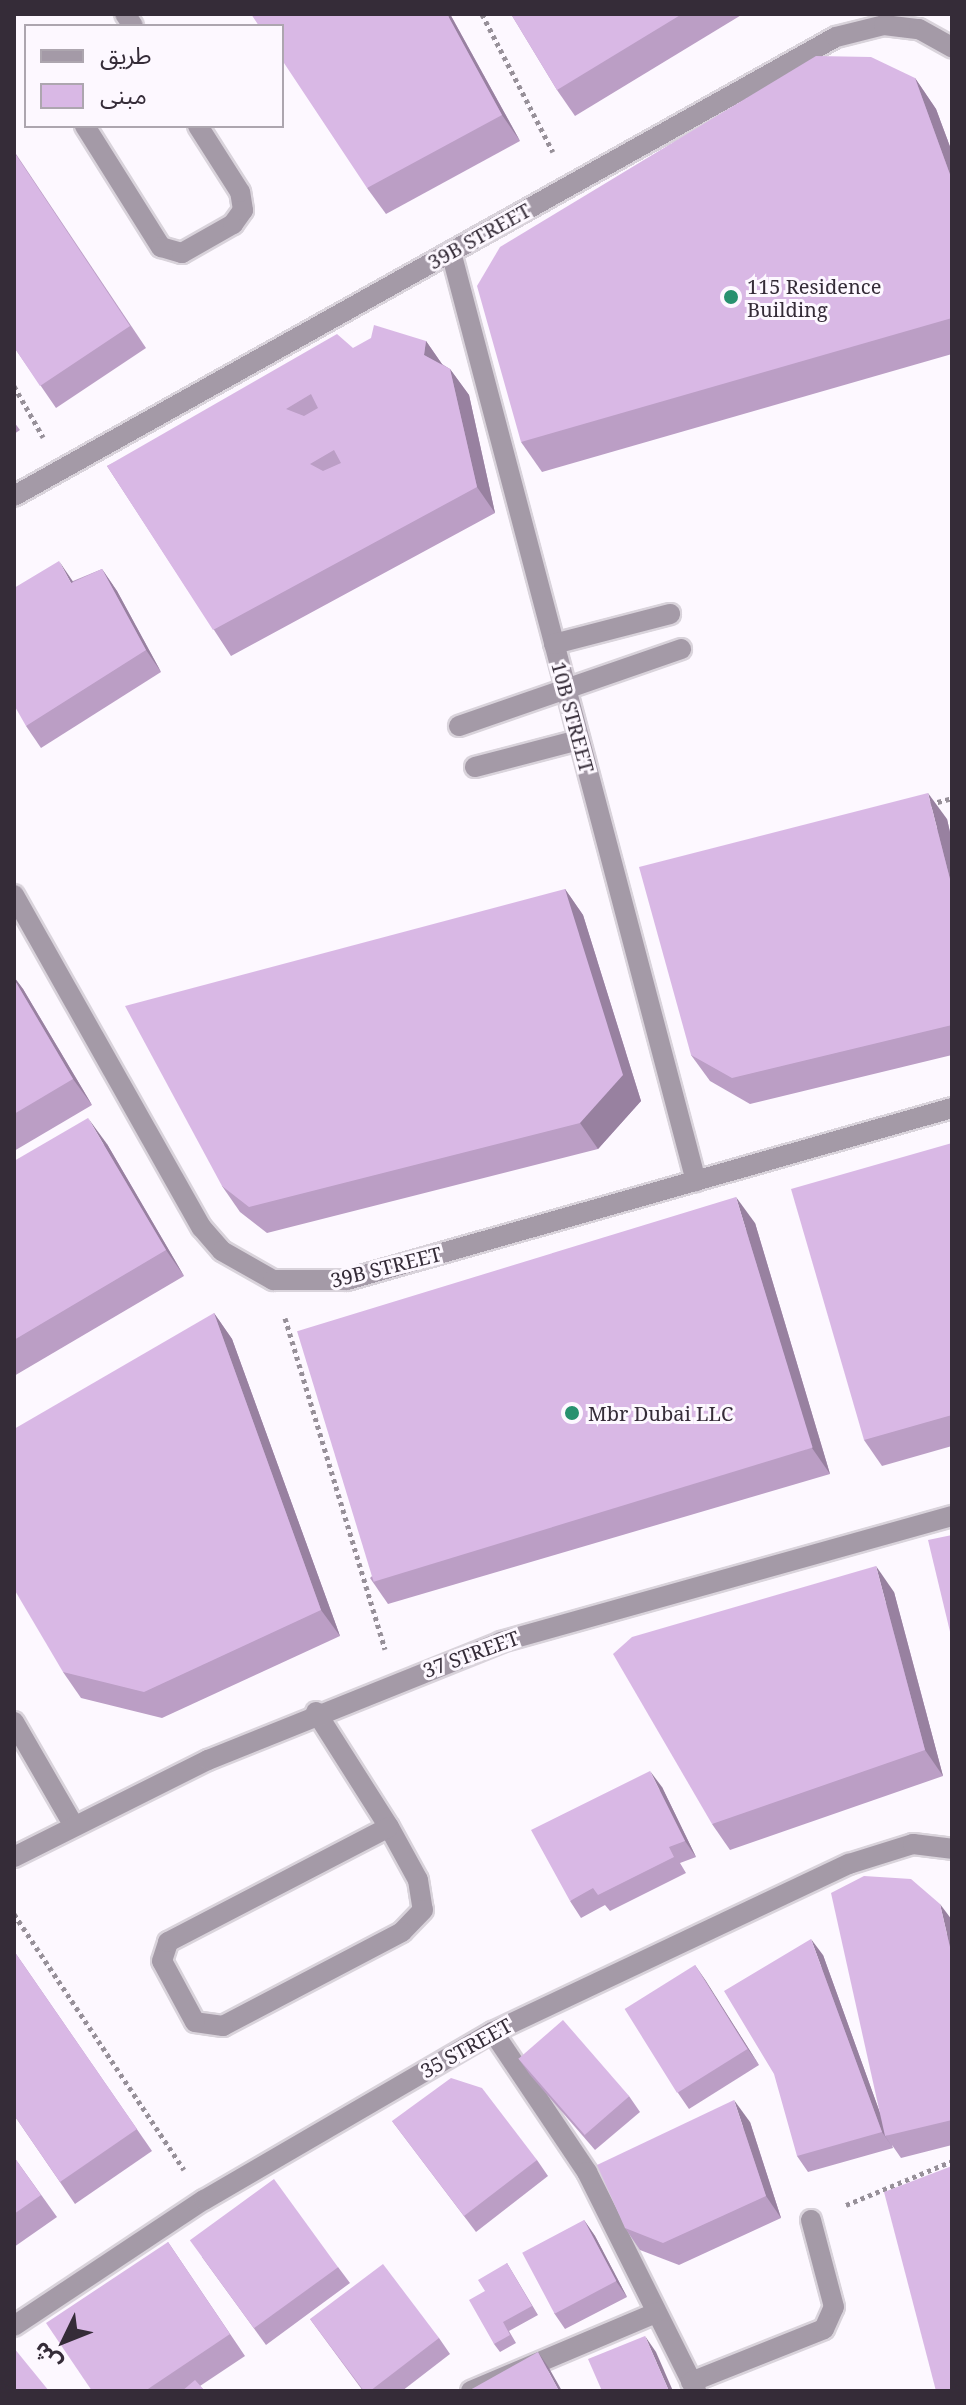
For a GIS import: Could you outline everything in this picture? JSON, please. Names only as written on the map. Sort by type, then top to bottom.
[{"type":"street","name":"39B STREET","points":[[14,496],[836,37],[881,19],[919,29],[952,47]]},
{"type":"street","points":[[86,128],[161,247],[182,253],[233,224],[243,210],[240,192],[199,128]]},
{"type":"street","name":"10B STREET","points":[[451,252],[696,1181]]},
{"type":"street","points":[[554,644],[670,614]]},
{"type":"street","points":[[459,726],[566,692],[681,649]]},
{"type":"street","points":[[475,767],[579,740]]},
{"type":"street","name":"39B STREET","points":[[14,895],[202,1228],[222,1251],[273,1280],[347,1280],[952,1108]]},
{"type":"street","name":"37 STREET","points":[[14,1857],[73,1824],[316,1712],[395,1681],[609,1607],[952,1516]]},
{"type":"street","points":[[316,1712],[389,1827],[424,1895],[415,1924],[223,2026],[195,2022],[162,1961],[168,1942],[389,1827]]},
{"type":"street","points":[[14,1722],[73,1824]]},
{"type":"street","name":"35 STREET","points":[[14,2326],[204,2200],[493,2032],[849,1864],[913,1844],[952,1849]]},
{"type":"street","points":[[493,2032],[587,2172],[694,2386],[824,2329],[834,2307],[811,2220]]},
{"type":"street","points":[[471,2391],[656,2313]]},
{"type":"path","points":[[482,14],[570,185]]},
{"type":"path","points":[[14,386],[62,469]]},
{"type":"path","points":[[922,806],[952,798]]},
{"type":"path","points":[[273,1280],[395,1681]]},
{"type":"path","points":[[14,1914],[204,2200]]},
{"type":"path","points":[[811,2220],[952,2161]]},
{"type":"building","points":[[251,14],[447,14],[502,115],[367,188],[284,63],[284,24],[258,24]]},
{"type":"building","points":[[511,14],[682,14],[557,90]]},
{"type":"building","name":"115 Residence Building","points":[[816,56],[871,57],[915,78],[952,180],[952,318],[521,442],[477,286],[500,247]]},
{"type":"building","points":[[14,152],[130,326],[40,386],[14,347]]},
{"type":"building","points":[[374,325],[426,341],[424,355],[450,369],[477,487],[213,630],[107,466],[337,334],[353,348],[371,338]],"holes":[[[311,394],[318,408],[304,416],[286,409]],[[334,450],[341,463],[323,471],[310,464]]]},
{"type":"building","points":[[59,561],[71,583],[102,569],[146,650],[26,726],[14,705],[14,588]]},
{"type":"building","points":[[928,793],[952,887],[952,1025],[732,1078],[691,1055],[639,867]]},
{"type":"building","points":[[565,889],[623,1075],[580,1123],[249,1207],[222,1186],[125,1006]]},
{"type":"building","points":[[14,979],[73,1079],[14,1114]]},
{"type":"building","points":[[88,1118],[166,1250],[14,1340],[14,1161]]},
{"type":"building","points":[[952,1143],[952,1415],[864,1440],[791,1189]]},
{"type":"building","name":"Mbr Dubai LLC","points":[[736,1197],[813,1448],[374,1582],[297,1331]]},
{"type":"building","points":[[214,1313],[321,1610],[144,1692],[63,1672],[14,1589],[14,1429]]},
{"type":"building","points":[[952,1535],[952,1640],[928,1540]]},
{"type":"building","points":[[876,1566],[925,1750],[712,1824],[613,1654],[632,1637]]},
{"type":"building","points":[[650,1771],[685,1841],[669,1847],[674,1857],[598,1895],[593,1888],[570,1901],[531,1830]]},
{"type":"building","points":[[864,1876],[911,1879],[940,1904],[952,1956],[952,2120],[885,2136],[831,1893]]},
{"type":"building","points":[[811,1939],[882,2132],[797,2156],[774,2074],[724,1991]]},
{"type":"building","points":[[14,1951],[137,2129],[60,2182],[14,2115]]},
{"type":"building","points":[[695,1965],[747,2049],[677,2093],[625,2009]]},
{"type":"building","points":[[563,2020],[629,2096],[585,2135],[518,2059]]},
{"type":"building","points":[[451,2078],[482,2088],[537,2160],[464,2216],[392,2121]]},
{"type":"building","points":[[734,2100],[766,2196],[663,2243],[625,2228],[597,2165]]},
{"type":"building","points":[[14,2157],[41,2195],[14,2214]]},
{"type":"building","points":[[952,2166],[952,2391],[936,2391],[884,2192]]},
{"type":"building","points":[[274,2179],[338,2267],[254,2328],[190,2240]]},
{"type":"building","points":[[584,2220],[616,2281],[555,2314],[522,2253]]},
{"type":"building","points":[[168,2242],[230,2334],[145,2391],[92,2391],[46,2323]]},
{"type":"building","points":[[507,2263],[532,2306],[503,2322],[510,2335],[494,2344],[469,2300],[485,2291],[478,2280]]},
{"type":"building","points":[[383,2264],[439,2338],[370,2391],[364,2391],[310,2319]]},
{"type":"building","points":[[645,2336],[669,2391],[602,2391],[588,2359]]},
{"type":"building","points":[[14,2348],[49,2391],[14,2391]]},
{"type":"building","points":[[538,2352],[559,2391],[470,2390]]},
{"type":"building","points":[[195,2380],[205,2391],[182,2391]]},
{"type":"place","name":"115 Residence Building","points":[[731,297]]},
{"type":"place","name":"Mbr Dubai LLC","points":[[572,1413]]}]
